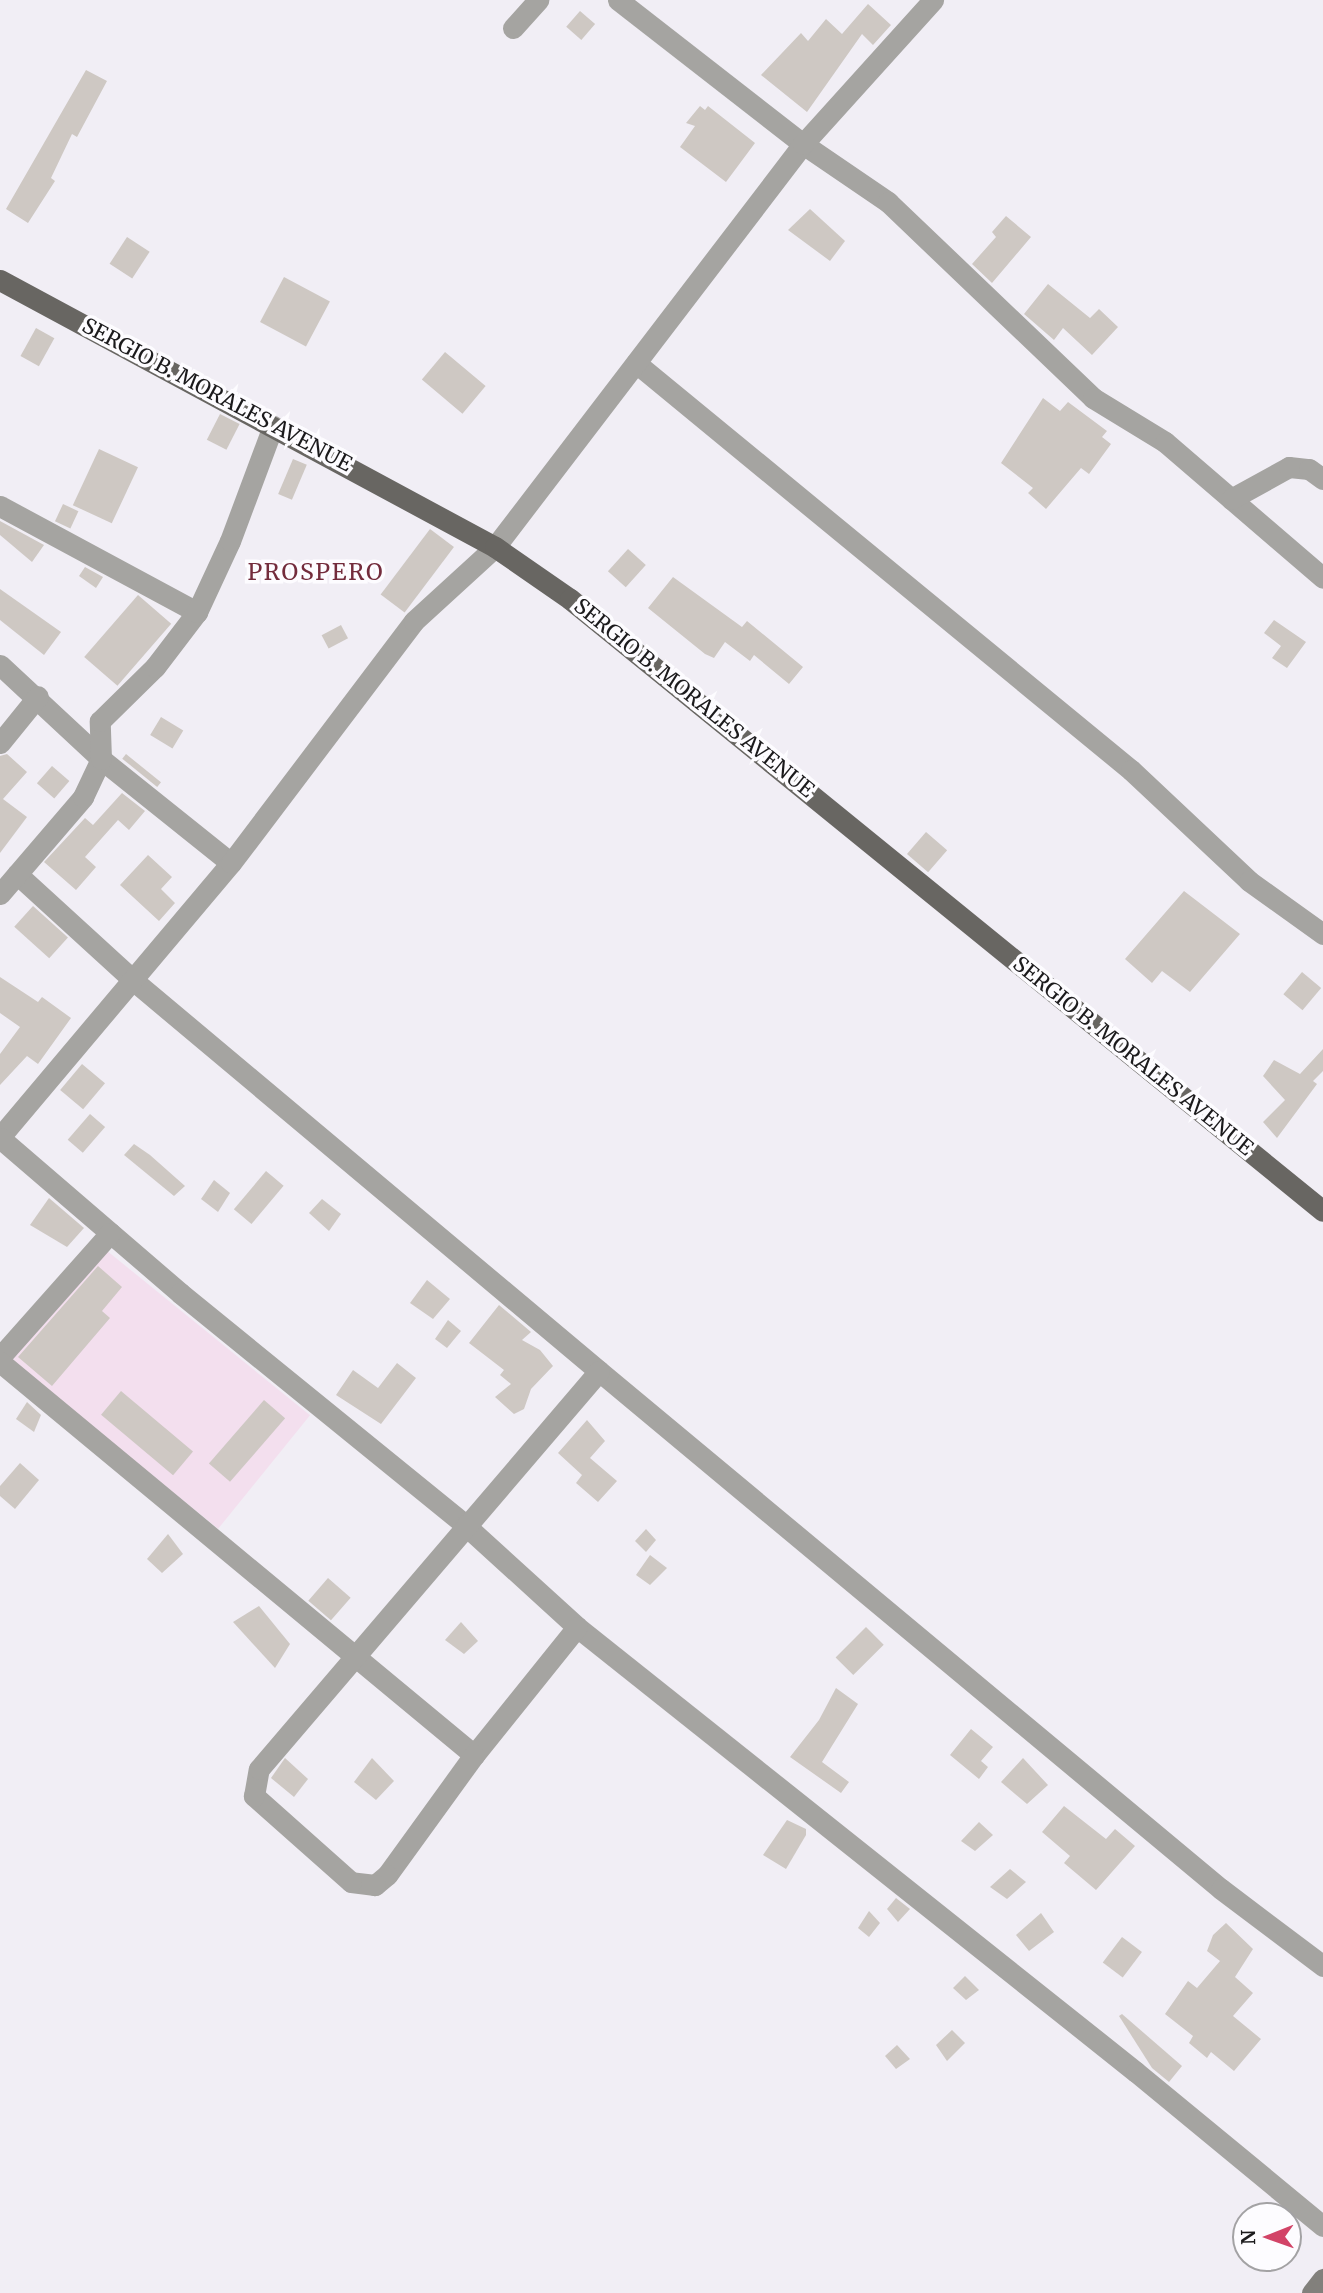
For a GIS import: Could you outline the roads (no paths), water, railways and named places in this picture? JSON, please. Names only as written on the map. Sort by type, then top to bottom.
[{"type":"main road","name":"SERGIO B. MORALES AVENUE","points":[[0,280],[495,547],[648,659],[1323,1211]]},
{"type":"street","points":[[513,28],[538,0]]},
{"type":"street","points":[[618,0],[803,144],[888,202],[1093,398],[1165,442],[1323,578]]},
{"type":"street","points":[[933,0],[803,144],[495,547],[414,621],[231,863],[0,1138],[110,1233],[465,1525],[577,1627],[1126,2063],[1323,2226]]},
{"type":"street","points":[[636,363],[1072,720],[1249,881],[1323,934]]},
{"type":"street","points":[[0,894],[83,797],[101,759],[100,721],[155,667],[198,612],[273,426]]},
{"type":"street","points":[[1231,499],[1289,467],[1309,469],[1323,478]]},
{"type":"street","points":[[0,506],[198,612]]},
{"type":"street","points":[[0,665],[38,696],[101,759],[231,863]]},
{"type":"street","points":[[0,743],[38,696]]},
{"type":"street","points":[[17,874],[134,981],[598,1371],[1221,1889],[1323,1966]]},
{"type":"street","points":[[110,1233],[0,1359],[474,1755]]},
{"type":"street","points":[[577,1627],[474,1755],[387,1875],[375,1885],[351,1882],[254,1797],[253,1789],[259,1769],[354,1654],[598,1371]]},
{"type":"district","name":"PROSPERO","points":[[316,572]]}]
